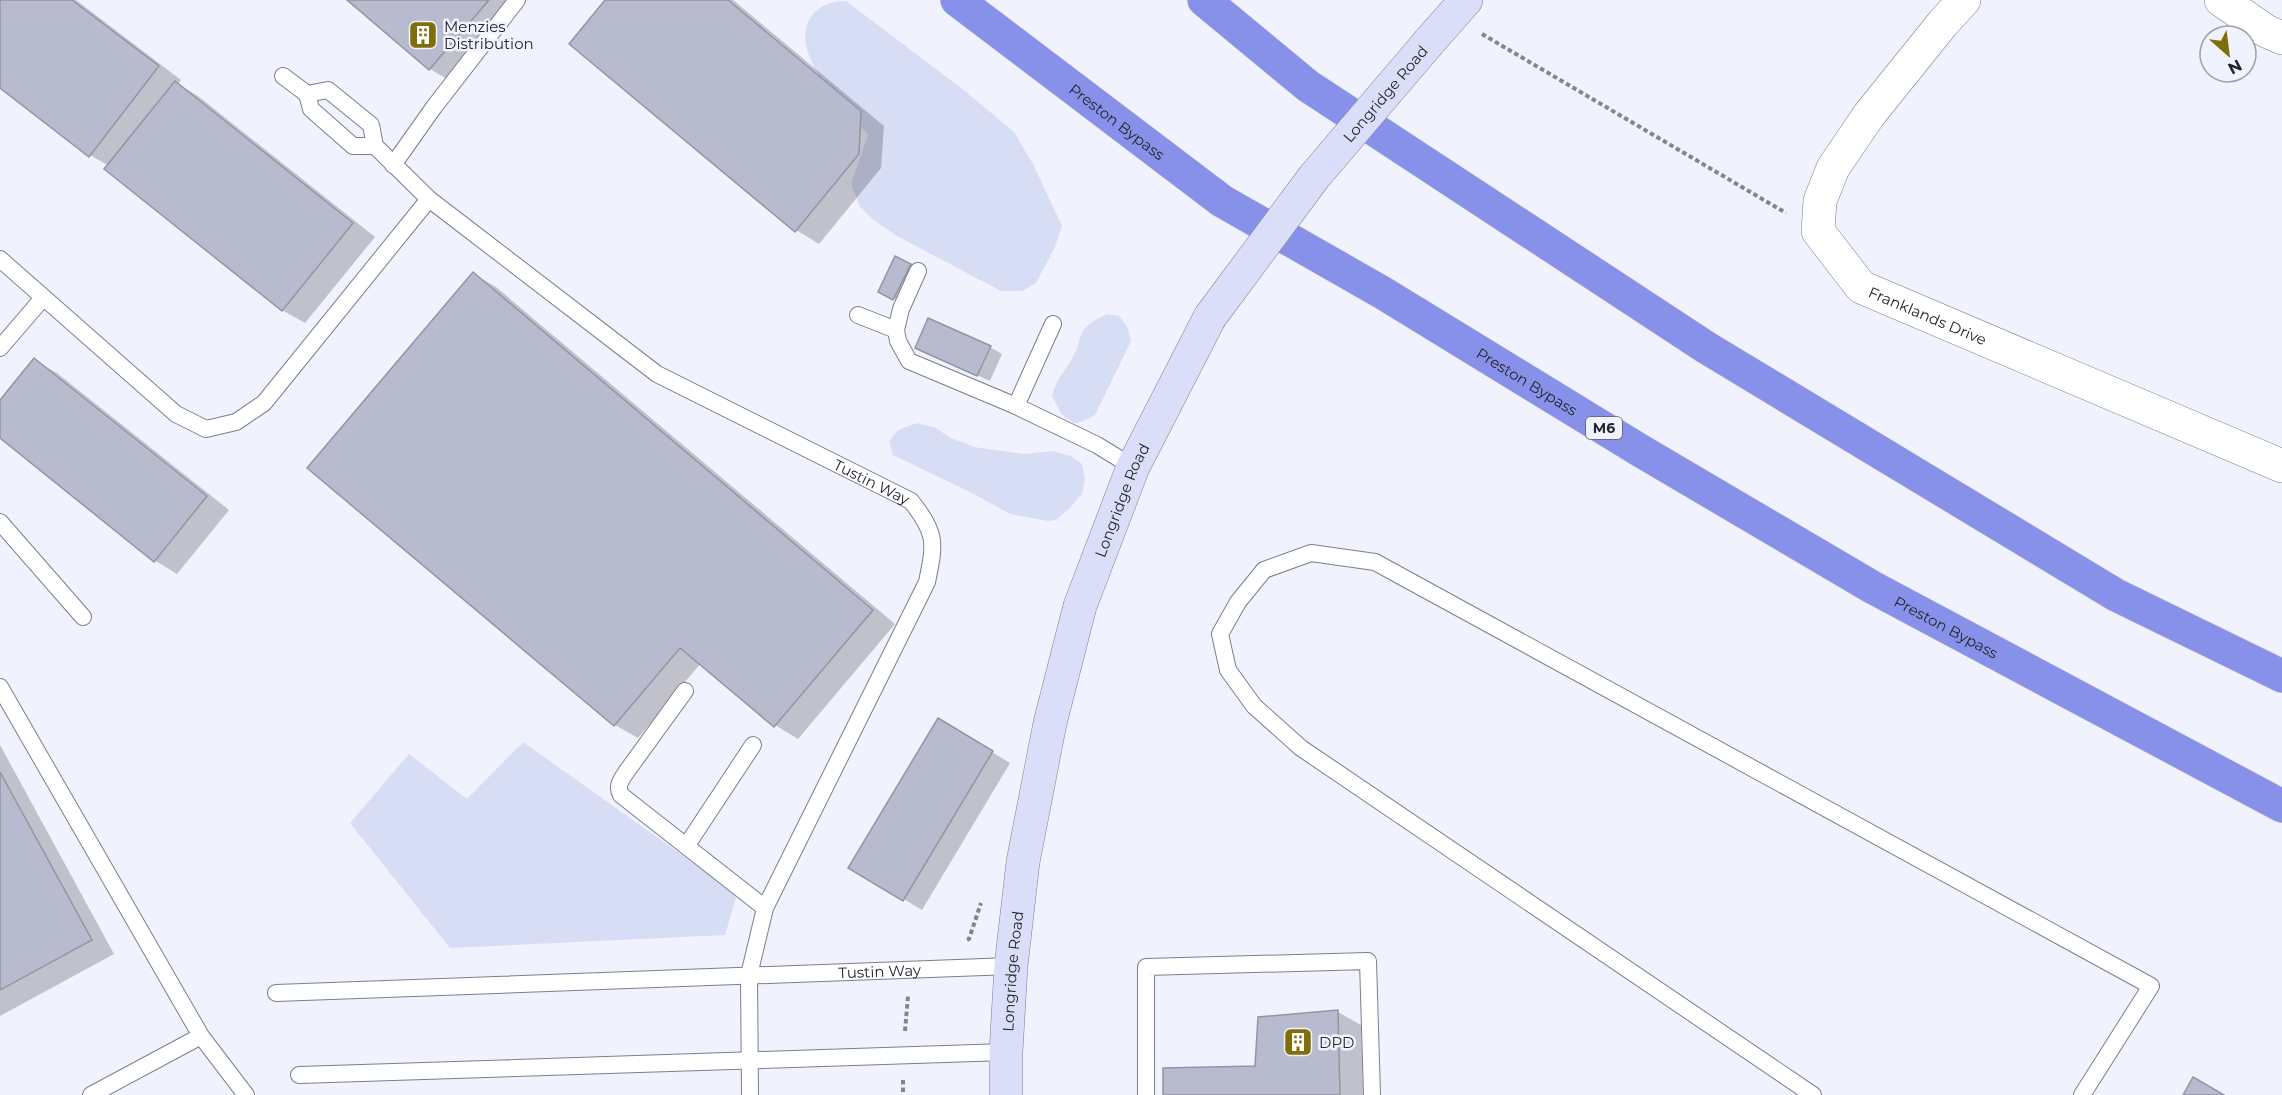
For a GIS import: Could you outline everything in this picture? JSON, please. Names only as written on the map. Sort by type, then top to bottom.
[{"type":"highway","name":"Preston Bypass","points":[[957,0],[1222,201],[1383,293],[1641,451],[1872,587],[2282,806]]},
{"type":"highway","points":[[1204,0],[1308,86],[1707,348],[2116,596],[2282,676]]},
{"type":"main road","name":"Longridge Road","points":[[1006,1095],[1011,966],[1023,862],[1050,723],[1080,606],[1133,466],[1210,317],[1314,177],[1459,8]]},
{"type":"street","points":[[1818,231],[1820,201],[1833,168],[1869,115],[1964,0]]},
{"type":"street","points":[[2221,0],[2266,31],[2282,38]]},
{"type":"street","name":"Franklands Drive","points":[[1818,231],[1861,287],[2282,466]]},
{"type":"lane","points":[[393,165],[434,107],[517,0]]},
{"type":"lane","points":[[284,76],[308,94],[311,109],[353,146],[375,146]]},
{"type":"lane","name":"Tustin Way","points":[[308,94],[328,90],[370,125],[375,146],[429,199],[657,374],[911,501],[927,521],[934,549],[927,582],[765,908],[748,975],[750,1095]]},
{"type":"lane","points":[[0,259],[176,414],[206,429],[236,422],[264,403],[429,199]]},
{"type":"lane","points":[[918,271],[901,309],[896,330],[898,341],[909,361],[1016,406],[1097,445],[1133,466]]},
{"type":"lane","points":[[0,348],[44,298]]},
{"type":"lane","points":[[858,315],[896,330]]},
{"type":"lane","points":[[1016,406],[1053,324]]},
{"type":"lane","points":[[0,522],[83,617]]},
{"type":"lane","points":[[1813,1095],[1301,748],[1254,706],[1228,670],[1220,634],[1238,602],[1264,570],[1311,553],[1375,562],[2151,986],[2082,1095]]},
{"type":"lane","points":[[0,687],[201,1036],[246,1095]]},
{"type":"lane","points":[[685,691],[627,771],[618,789],[621,795],[765,908]]},
{"type":"lane","points":[[687,845],[753,745]]},
{"type":"lane","points":[[1146,1095],[1146,966],[1368,961],[1372,1095]]},
{"type":"lane","name":"Tustin Way","points":[[748,975],[1011,966]]},
{"type":"lane","points":[[276,993],[748,975]]},
{"type":"lane","points":[[91,1095],[201,1036]]},
{"type":"lane","points":[[299,1075],[1006,1052]]},
{"type":"path","points":[[1459,8],[1818,231]]},
{"type":"path","points":[[961,943],[969,939],[983,893]]},
{"type":"path","points":[[903,1095],[903,1055],[910,969]]},
{"type":"shaded area","points":[[846,1],[965,91],[1014,132],[1033,164],[1062,226],[1055,247],[1036,283],[1022,291],[1001,291],[897,236],[860,207],[851,184],[868,135],[822,80],[806,47],[805,32],[814,13],[826,5]]},
{"type":"shaded area","points":[[1107,314],[1119,316],[1128,328],[1131,341],[1095,415],[1074,423],[1062,415],[1052,396],[1075,353],[1084,330]]},
{"type":"shaded area","points":[[917,423],[936,428],[949,437],[974,447],[1024,454],[1052,451],[1071,456],[1082,464],[1085,478],[1082,494],[1056,520],[1048,521],[1010,514],[893,455],[889,441],[898,430]]},
{"type":"shaded area","points":[[523,742],[737,894],[725,935],[450,948],[350,823],[409,754],[467,799]]},
{"type":"building","points":[[0,0],[72,0],[159,66],[89,157],[0,88]]},
{"type":"building","name":"Menzies Distribution","points":[[347,0],[489,0],[429,70]]},
{"type":"building","points":[[605,0],[728,0],[861,111],[859,154],[795,232],[569,44]]},
{"type":"building","points":[[175,81],[353,223],[282,311],[104,169]]},
{"type":"building","points":[[895,256],[911,264],[893,300],[878,292]]},
{"type":"building","points":[[473,272],[873,610],[774,727],[680,648],[614,726],[307,468]]},
{"type":"building","points":[[928,318],[991,346],[977,376],[915,348]]},
{"type":"building","points":[[34,358],[207,496],[154,562],[0,438],[0,400]]},
{"type":"building","points":[[938,718],[993,751],[903,901],[848,868]]},
{"type":"building","points":[[0,772],[92,940],[0,990]]},
{"type":"building","name":"DPD","points":[[1338,1010],[1340,1095],[1163,1095],[1163,1068],[1255,1066],[1258,1017]]},
{"type":"building","points":[[2193,1077],[2224,1095],[2183,1095]]},
{"type":"place","name":"Menzies Distribution","points":[[423,35]]},
{"type":"place","name":"DPD","points":[[1298,1042]]}]
